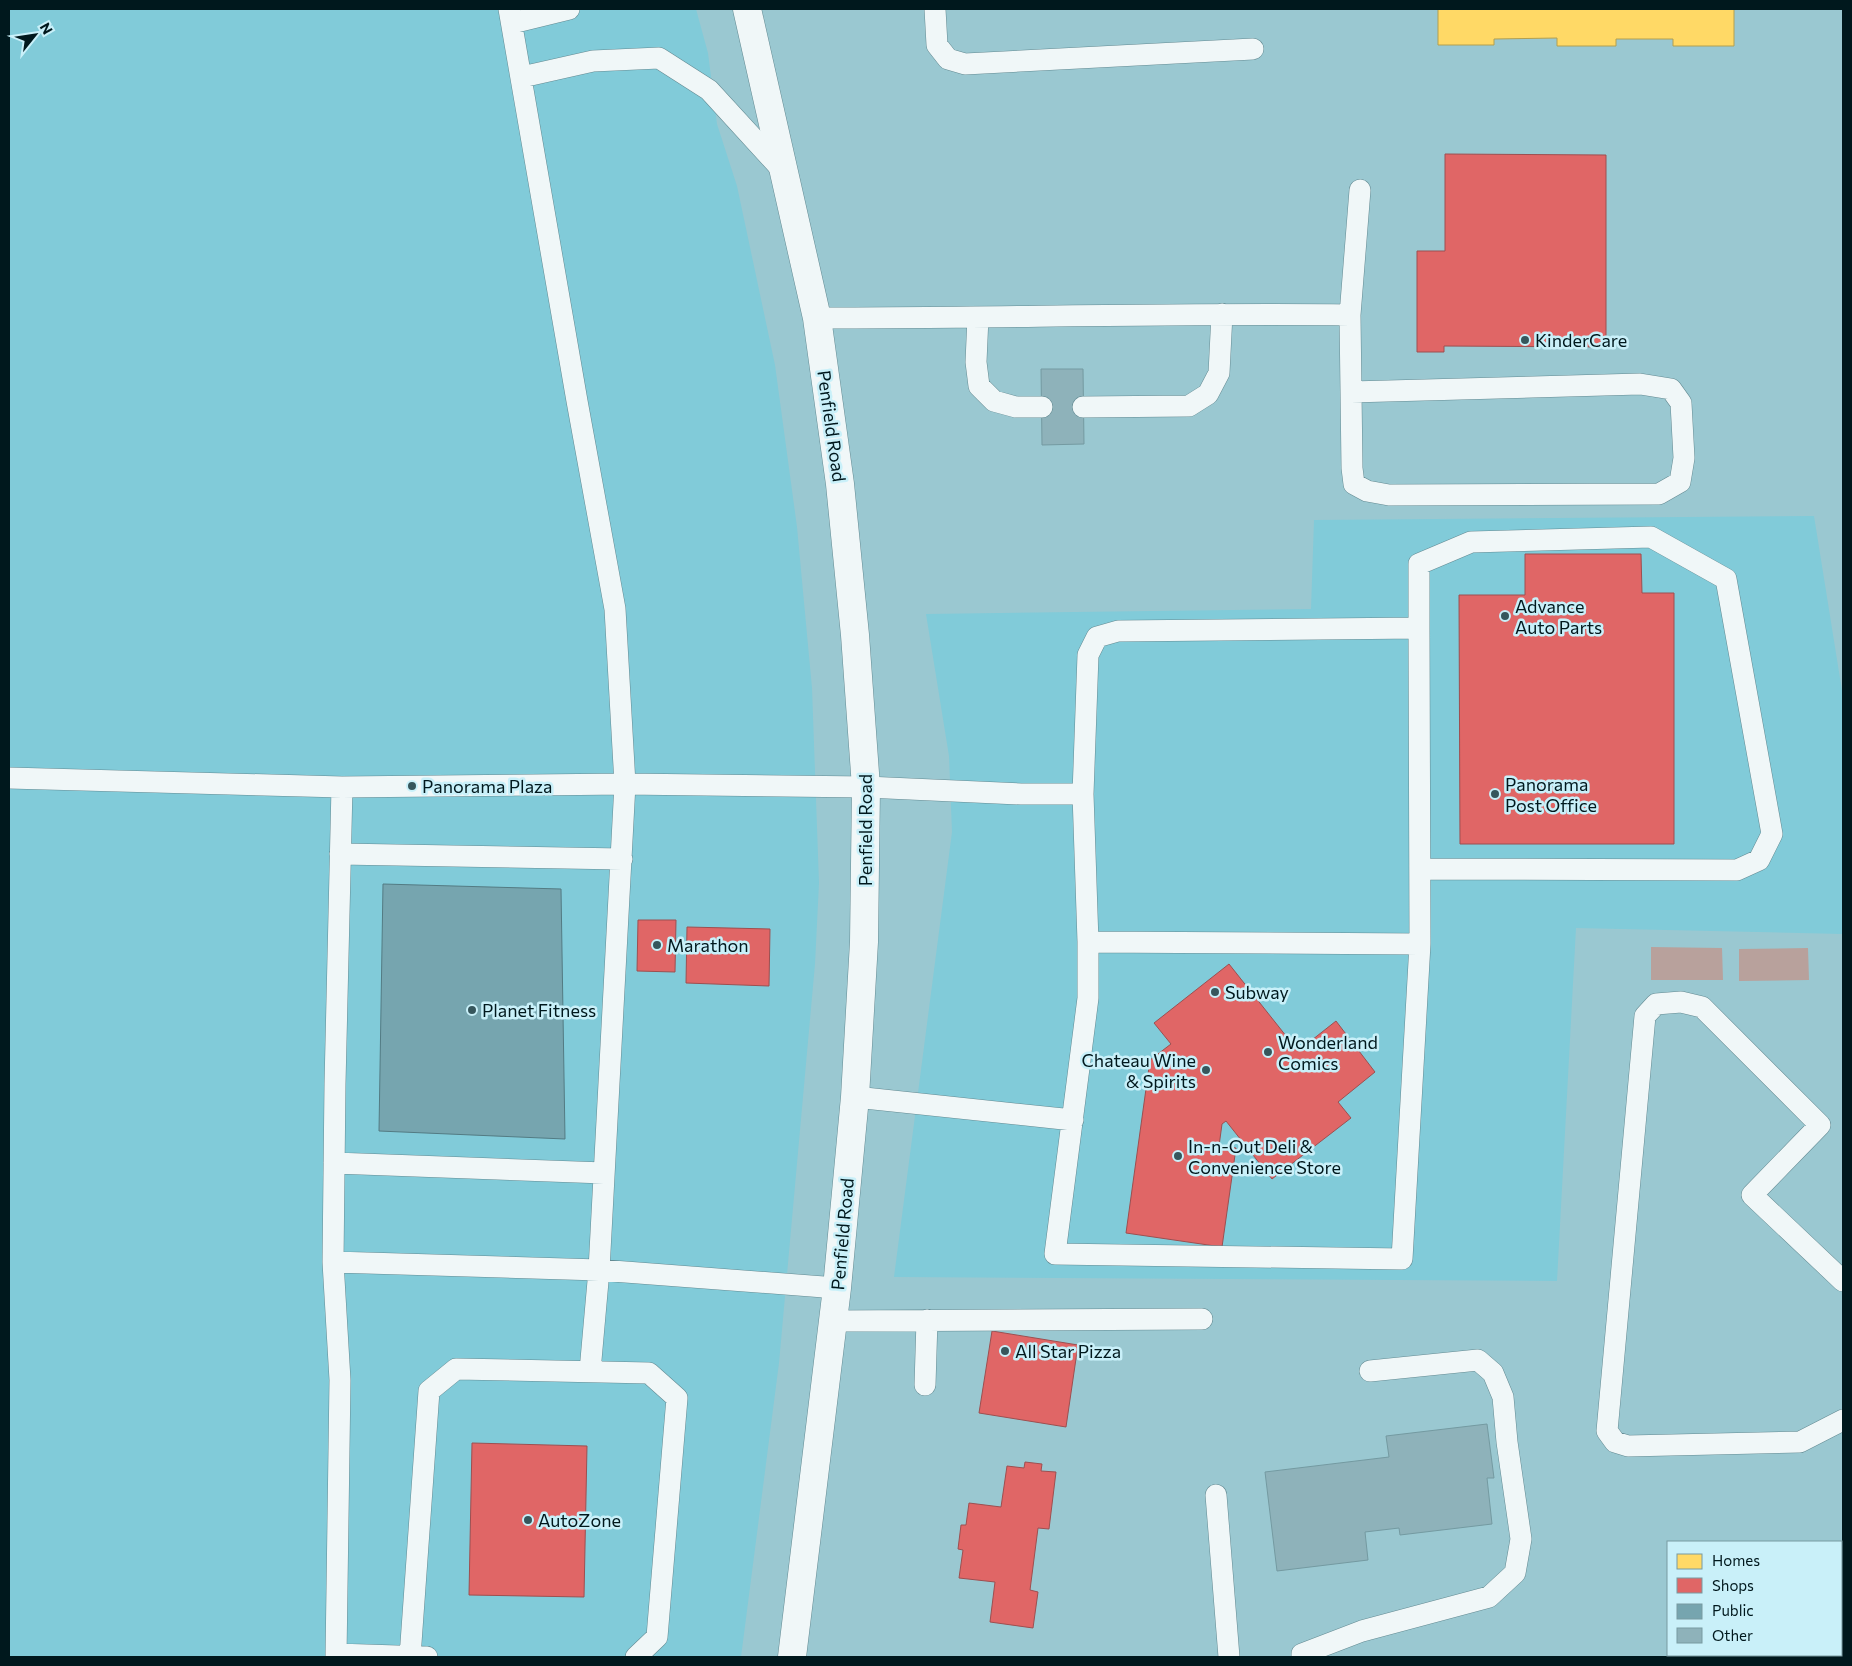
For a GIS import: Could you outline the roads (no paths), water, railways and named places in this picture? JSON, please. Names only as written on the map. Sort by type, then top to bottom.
[{"type":"main road","name":"Penfield Road","points":[[748,9],[817,318],[841,494],[855,634],[866,787],[864,942],[854,1097],[837,1288],[792,1657]]},
{"type":"lane","points":[[570,9],[511,16],[580,420],[615,609],[626,784],[599,1270],[590,1371]]},
{"type":"lane","points":[[935,9],[937,45],[948,59],[965,64],[1253,49]]},
{"type":"lane","points":[[522,77],[593,61],[659,58],[709,90],[785,173]]},
{"type":"lane","points":[[1351,392],[1640,384],[1671,389],[1681,403],[1684,458],[1680,482],[1659,494],[1389,494],[1367,491],[1354,484],[1351,392],[1350,315],[1360,190]]},
{"type":"lane","points":[[817,318],[978,318],[1222,314],[1350,315]]},
{"type":"lane","points":[[1083,407],[1189,406],[1208,394],[1219,373],[1222,314]]},
{"type":"lane","points":[[978,318],[976,362],[979,386],[994,401],[1016,407],[1042,407]]},
{"type":"lane","points":[[1419,628],[1118,631],[1097,637],[1088,655],[1083,794],[1088,998],[1055,1254],[1402,1259],[1420,944],[1419,628],[1420,564],[1471,542],[1651,537],[1726,579],[1772,834],[1759,860],[1737,870],[1420,869]]},
{"type":"lane","points":[[9,778],[342,787],[626,784],[866,787],[1021,794],[1083,794]]},
{"type":"lane","points":[[342,787],[333,1262],[340,1380],[336,1656],[418,1657],[429,1391],[456,1369],[649,1373],[677,1398],[657,1637],[636,1657]]},
{"type":"lane","points":[[340,854],[622,859]]},
{"type":"lane","points":[[1088,942],[1420,944]]},
{"type":"lane","points":[[1843,1281],[1752,1195],[1820,1125],[1702,1007],[1680,1002],[1656,1004],[1645,1016],[1607,1431],[1615,1442],[1628,1446],[1800,1442],[1843,1420]]},
{"type":"lane","points":[[854,1097],[1072,1120]]},
{"type":"lane","points":[[334,1163],[604,1173]]},
{"type":"lane","points":[[333,1262],[599,1270],[837,1288]]},
{"type":"lane","points":[[833,1321],[1202,1319]]},
{"type":"lane","points":[[925,1385],[927,1320]]},
{"type":"lane","points":[[1298,1656],[1362,1631],[1489,1597],[1515,1573],[1522,1539],[1507,1442],[1503,1396],[1493,1373],[1478,1360],[1370,1371]]},
{"type":"lane","points":[[1216,1496],[1229,1657]]},
{"type":"place","name":"KinderCare","points":[[1525,340]]},
{"type":"place","name":"Advance Auto Parts","points":[[1505,616]]},
{"type":"place","name":"Panorama Plaza","points":[[412,786]]},
{"type":"place","name":"Panorama Post Office","points":[[1495,794]]},
{"type":"place","name":"Marathon","points":[[657,945]]},
{"type":"place","name":"Subway","points":[[1215,992]]},
{"type":"place","name":"Planet Fitness","points":[[472,1010]]},
{"type":"place","name":"Wonderland Comics","points":[[1268,1052]]},
{"type":"place","name":"Chateau Wine & Spirits","points":[[1206,1070]]},
{"type":"place","name":"In-n-Out Deli & Convenience Store","points":[[1178,1156]]},
{"type":"place","name":"All Star Pizza","points":[[1005,1351]]},
{"type":"place","name":"AutoZone","points":[[528,1520]]}]
